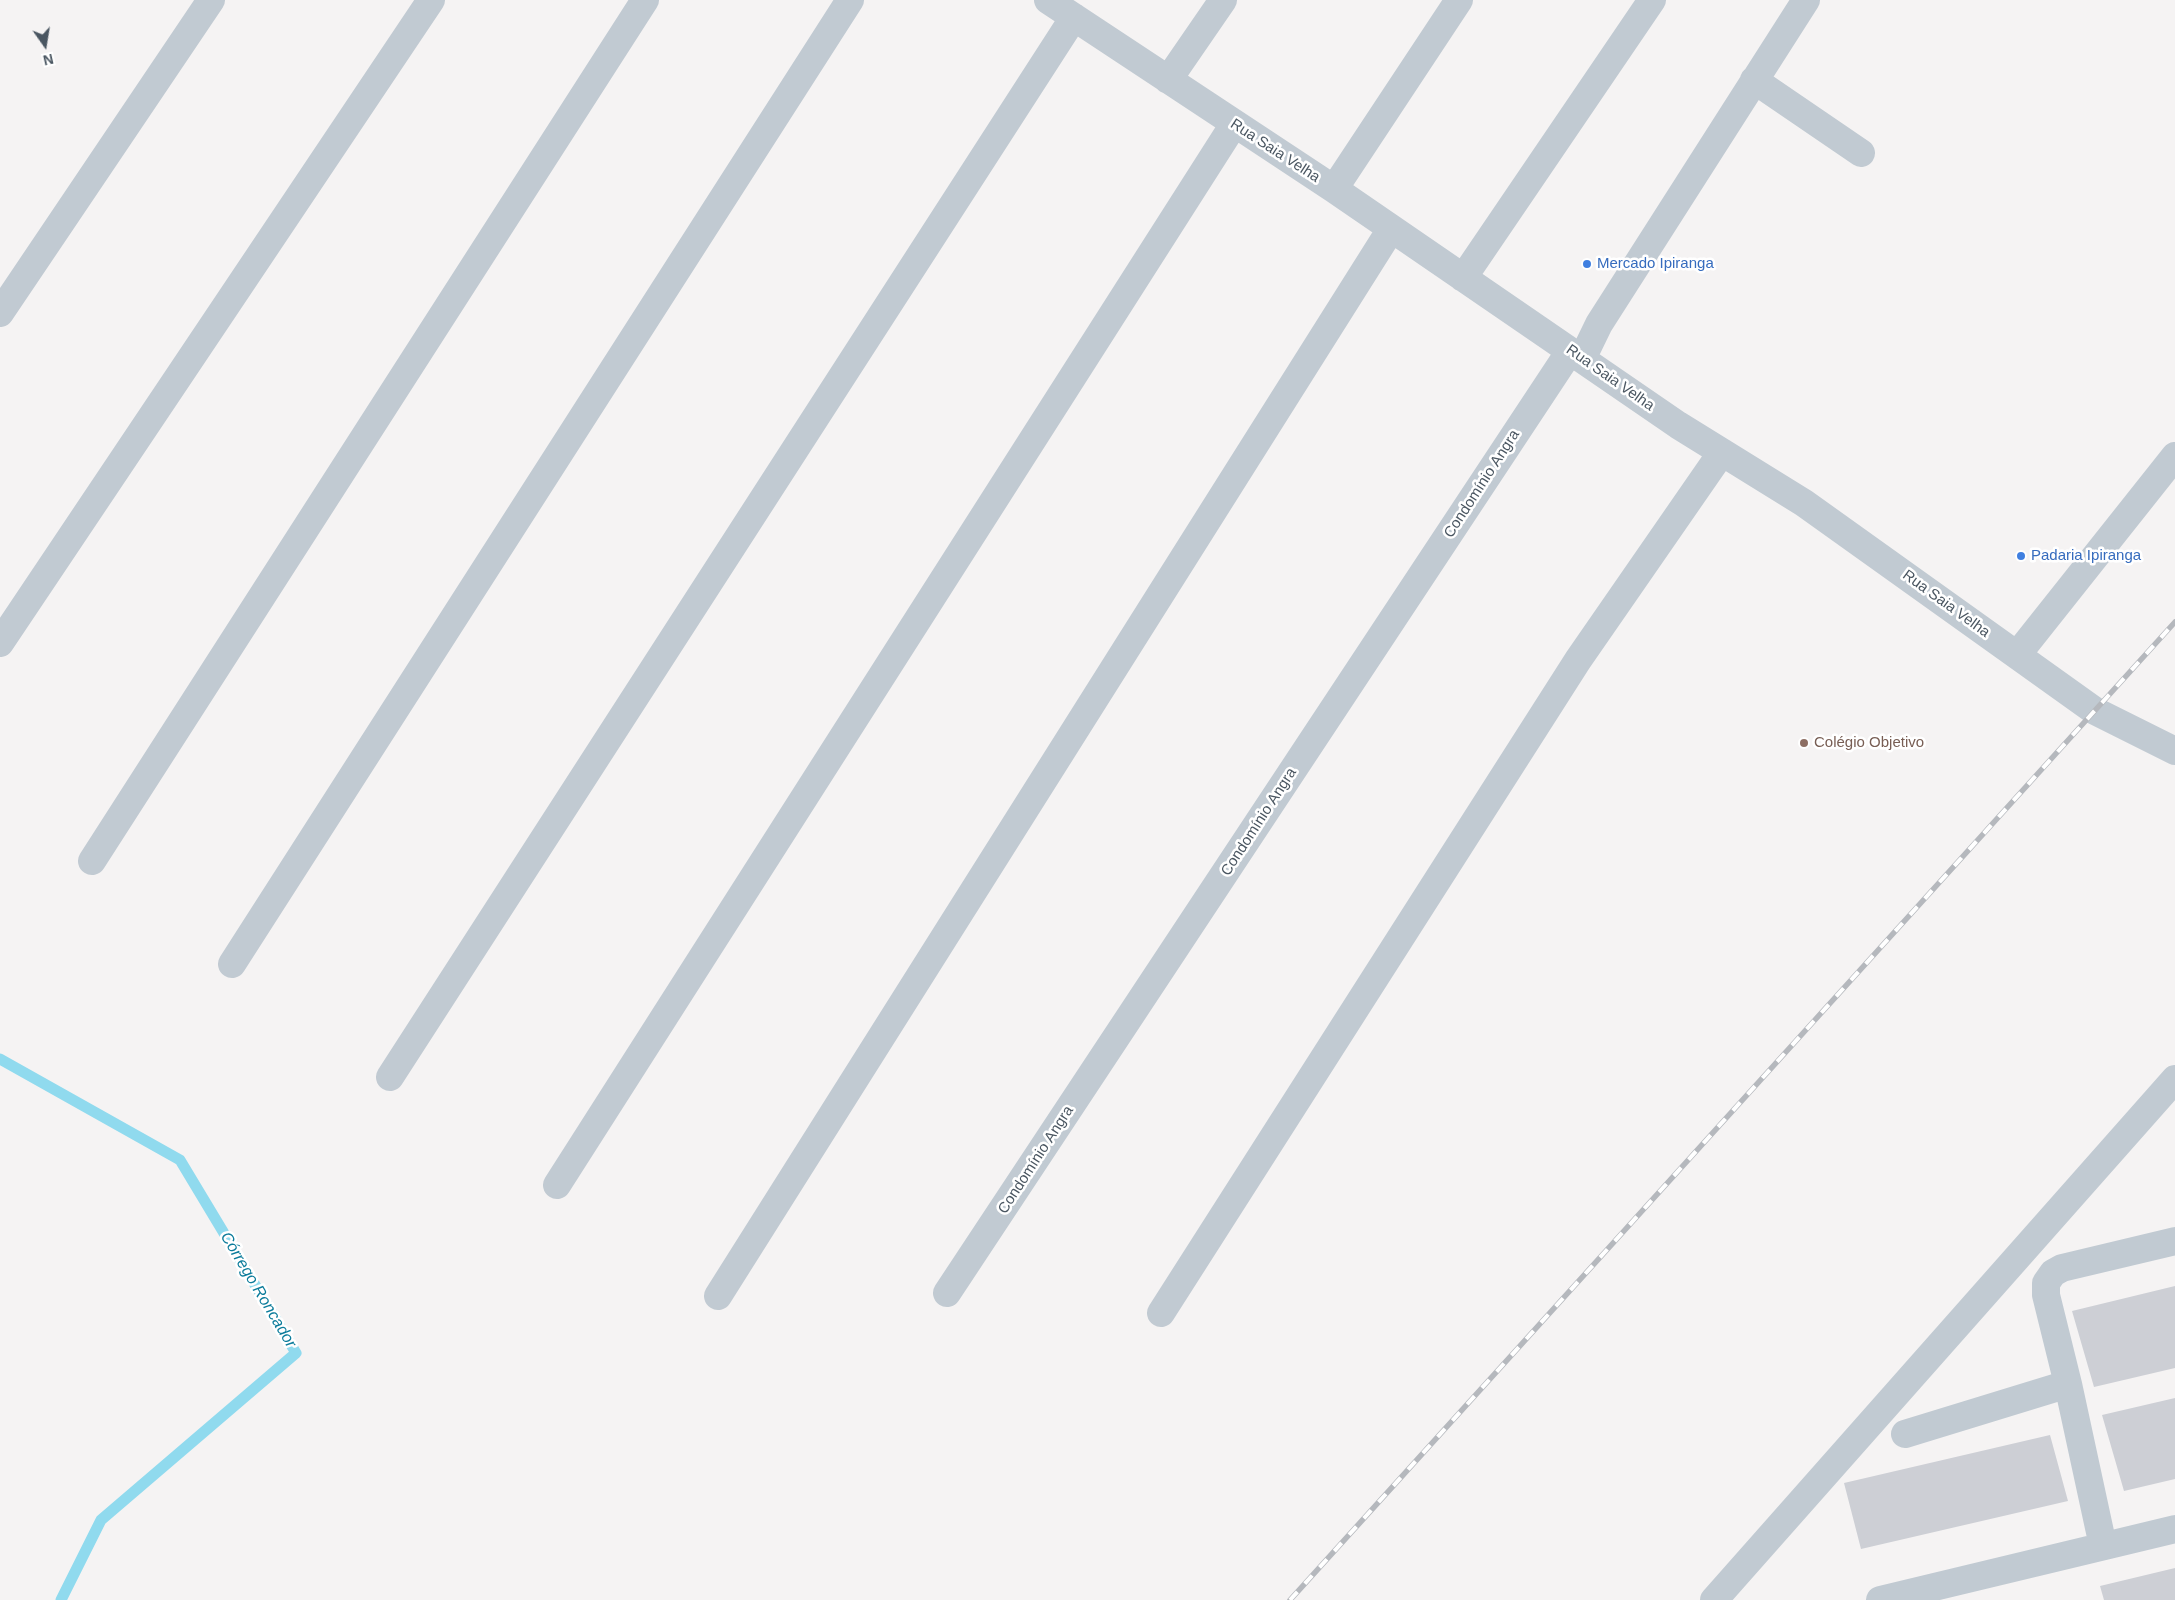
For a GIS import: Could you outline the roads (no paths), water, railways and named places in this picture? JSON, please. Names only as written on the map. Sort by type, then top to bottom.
[{"type":"street","points":[[0,314],[211,0]]},
{"type":"street","points":[[0,644],[431,0]]},
{"type":"street","points":[[92,861],[645,0]]},
{"type":"street","points":[[232,964],[850,0]]},
{"type":"street","name":"Rua Saia Velha","points":[[1048,0],[1334,189],[1678,425],[1804,503],[2095,711],[2175,751]]},
{"type":"street","points":[[1168,80],[1223,0]]},
{"type":"street","points":[[1334,189],[1459,0]]},
{"type":"street","points":[[1463,278],[1652,0]]},
{"type":"street","name":"Condomínio Angra","points":[[947,1293],[1576,355],[1599,324],[1806,0]]},
{"type":"street","points":[[390,1077],[1074,17]]},
{"type":"street","points":[[1754,80],[1861,153]]},
{"type":"street","points":[[557,1185],[1234,124]]},
{"type":"street","points":[[718,1296],[1391,229]]},
{"type":"street","points":[[1161,1313],[1578,660],[1722,452]]},
{"type":"street","points":[[2017,655],[2175,456]]},
{"type":"street","points":[[1714,1600],[2175,1079]]},
{"type":"street","points":[[2103,1546],[2068,1384],[2046,1295],[2046,1283],[2053,1273],[2062,1268],[2175,1240]]},
{"type":"street","points":[[1904,1434],[2068,1384]]},
{"type":"street","points":[[1880,1600],[2175,1529]]},
{"type":"waterway","name":"Córrego Roncador","points":[[0,1059],[180,1160],[296,1353],[101,1520],[61,1600]]},
{"type":"railway","points":[[1290,1600],[2175,622]]},
{"type":"place","name":"Mercado Ipiranga","points":[[1587,264]]},
{"type":"place","name":"Padaria Ipiranga","points":[[2021,556]]},
{"type":"place","name":"Colégio Objetivo","points":[[1804,743]]}]
